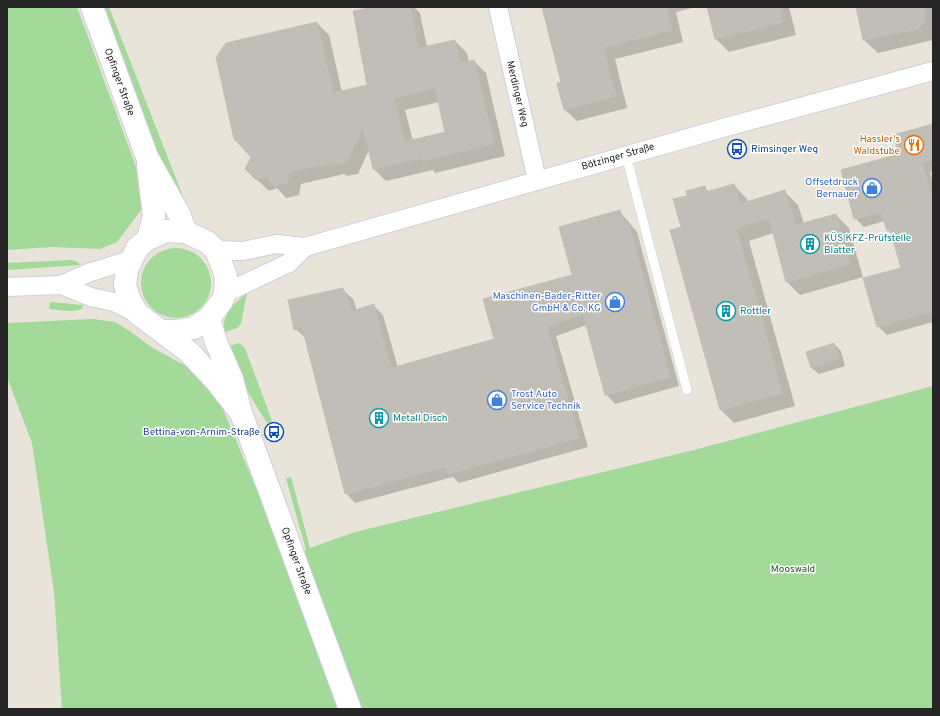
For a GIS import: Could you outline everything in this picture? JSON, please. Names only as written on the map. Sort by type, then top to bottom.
[{"type":"main road","name":"Opfinger Straße","points":[[92,7],[147,157],[179,214],[186,232]]},
{"type":"main road","name":"Opfinger Straße","points":[[147,157],[154,216],[148,239]]},
{"type":"main road","name":"Opfinger Straße","points":[[216,250],[207,242],[186,232],[166,232],[148,239],[137,248],[126,270],[126,285],[130,301],[138,314],[189,352],[216,381],[241,413]]},
{"type":"main road","points":[[162,331],[176,331],[194,328],[209,318],[222,301],[225,293],[226,276],[216,250]]},
{"type":"main road","name":"Opfinger Straße","points":[[209,318],[216,342],[232,378],[241,413],[350,709]]},
{"type":"street","name":"Merdinger Weg","points":[[498,7],[537,180]]},
{"type":"street","name":"Bötzinger Straße","points":[[216,250],[243,251],[276,244],[305,247],[626,155],[933,71]]},
{"type":"street","name":"Bötzinger Straße","points":[[225,293],[289,263],[305,247]]},
{"type":"street","points":[[61,286],[88,273],[130,260]]},
{"type":"street","points":[[7,287],[61,286],[91,297],[114,302],[138,314]]},
{"type":"lane","points":[[626,155],[687,390]]},
{"type":"green space","points":[[7,7],[77,7],[143,186],[144,206],[117,242],[100,249],[52,247],[7,250]]},
{"type":"green space","points":[[103,7],[109,7],[184,199],[183,203],[149,131]]},
{"type":"green space","points":[[169,248],[183,248],[196,254],[205,263],[211,276],[209,296],[201,308],[183,318],[169,318],[156,312],[147,303],[141,290],[141,276],[147,263],[156,254]]},
{"type":"green space","points":[[72,260],[78,262],[80,265],[7,270],[7,263]]},
{"type":"green space","points":[[247,293],[241,324],[237,328],[223,333],[225,320],[229,310]]},
{"type":"green space","points":[[50,302],[83,305],[82,309],[70,311],[49,309]]},
{"type":"green space","name":"Mooswald","points":[[93,319],[115,322],[153,348],[186,366],[208,382],[217,395],[285,557],[306,550],[286,478],[291,477],[310,548],[355,532],[694,450],[933,386],[933,709],[62,709],[54,592],[32,443],[7,377],[7,323]]},
{"type":"green space","points":[[239,343],[245,348],[272,421],[267,423],[249,394],[227,347]]},
{"type":"building","points":[[374,7],[410,7],[418,48],[455,40],[460,63],[474,60],[494,144],[422,161],[422,158],[373,169],[363,126],[346,163],[334,165],[331,163],[289,172],[287,183],[274,186],[266,177],[256,180],[245,169],[251,157],[234,139],[216,57],[226,43],[317,22],[333,93],[367,85],[353,11]],"holes":[[[435,88],[445,132],[404,142],[394,98]]]},
{"type":"building","points":[[542,7],[666,7],[672,30],[603,47],[616,96],[564,110],[557,83],[561,82]]},
{"type":"building","points":[[707,7],[780,7],[783,22],[715,39]]},
{"type":"building","points":[[856,7],[925,7],[925,18],[924,22],[918,29],[863,40]]},
{"type":"building","points":[[933,124],[933,160],[922,163],[933,202],[933,311],[877,327],[863,278],[901,268],[890,230],[887,231],[881,212],[854,219],[841,170],[899,154],[893,135]]},
{"type":"building","name":"Rottler","points":[[734,184],[740,204],[785,190],[796,225],[836,214],[850,264],[786,282],[769,218],[736,228],[782,393],[720,410],[670,230],[681,227],[673,199],[687,196],[686,191],[705,186],[706,192]]},
{"type":"building","points":[[620,210],[624,222],[628,221],[670,377],[605,395],[583,314],[547,327],[579,438],[448,474],[446,467],[345,494],[302,327],[294,330],[288,300],[343,288],[352,311],[374,304],[391,368],[494,339],[483,299],[572,275],[559,227]]},
{"type":"building","points":[[834,343],[839,359],[811,368],[806,352]]},
{"type":"place","name":"Hassler's Waldstube","points":[[914,145]]},
{"type":"place","name":"Rimsinger Weg","points":[[737,149]]},
{"type":"place","name":"Offsetdruck Bernauer","points":[[872,188]]},
{"type":"place","name":"KÜS KFZ-Prüfstelle Blatter","points":[[810,244]]},
{"type":"place","name":"Maschinen-Bader-Ritter GmbH & Co. KG","points":[[615,302]]},
{"type":"place","name":"Rottler","points":[[726,311]]},
{"type":"place","name":"Trost Auto Service Technik","points":[[497,400]]},
{"type":"place","name":"Metall Disch","points":[[379,418]]},
{"type":"place","name":"Bettina-von-Arnim-Straße","points":[[274,432]]}]
